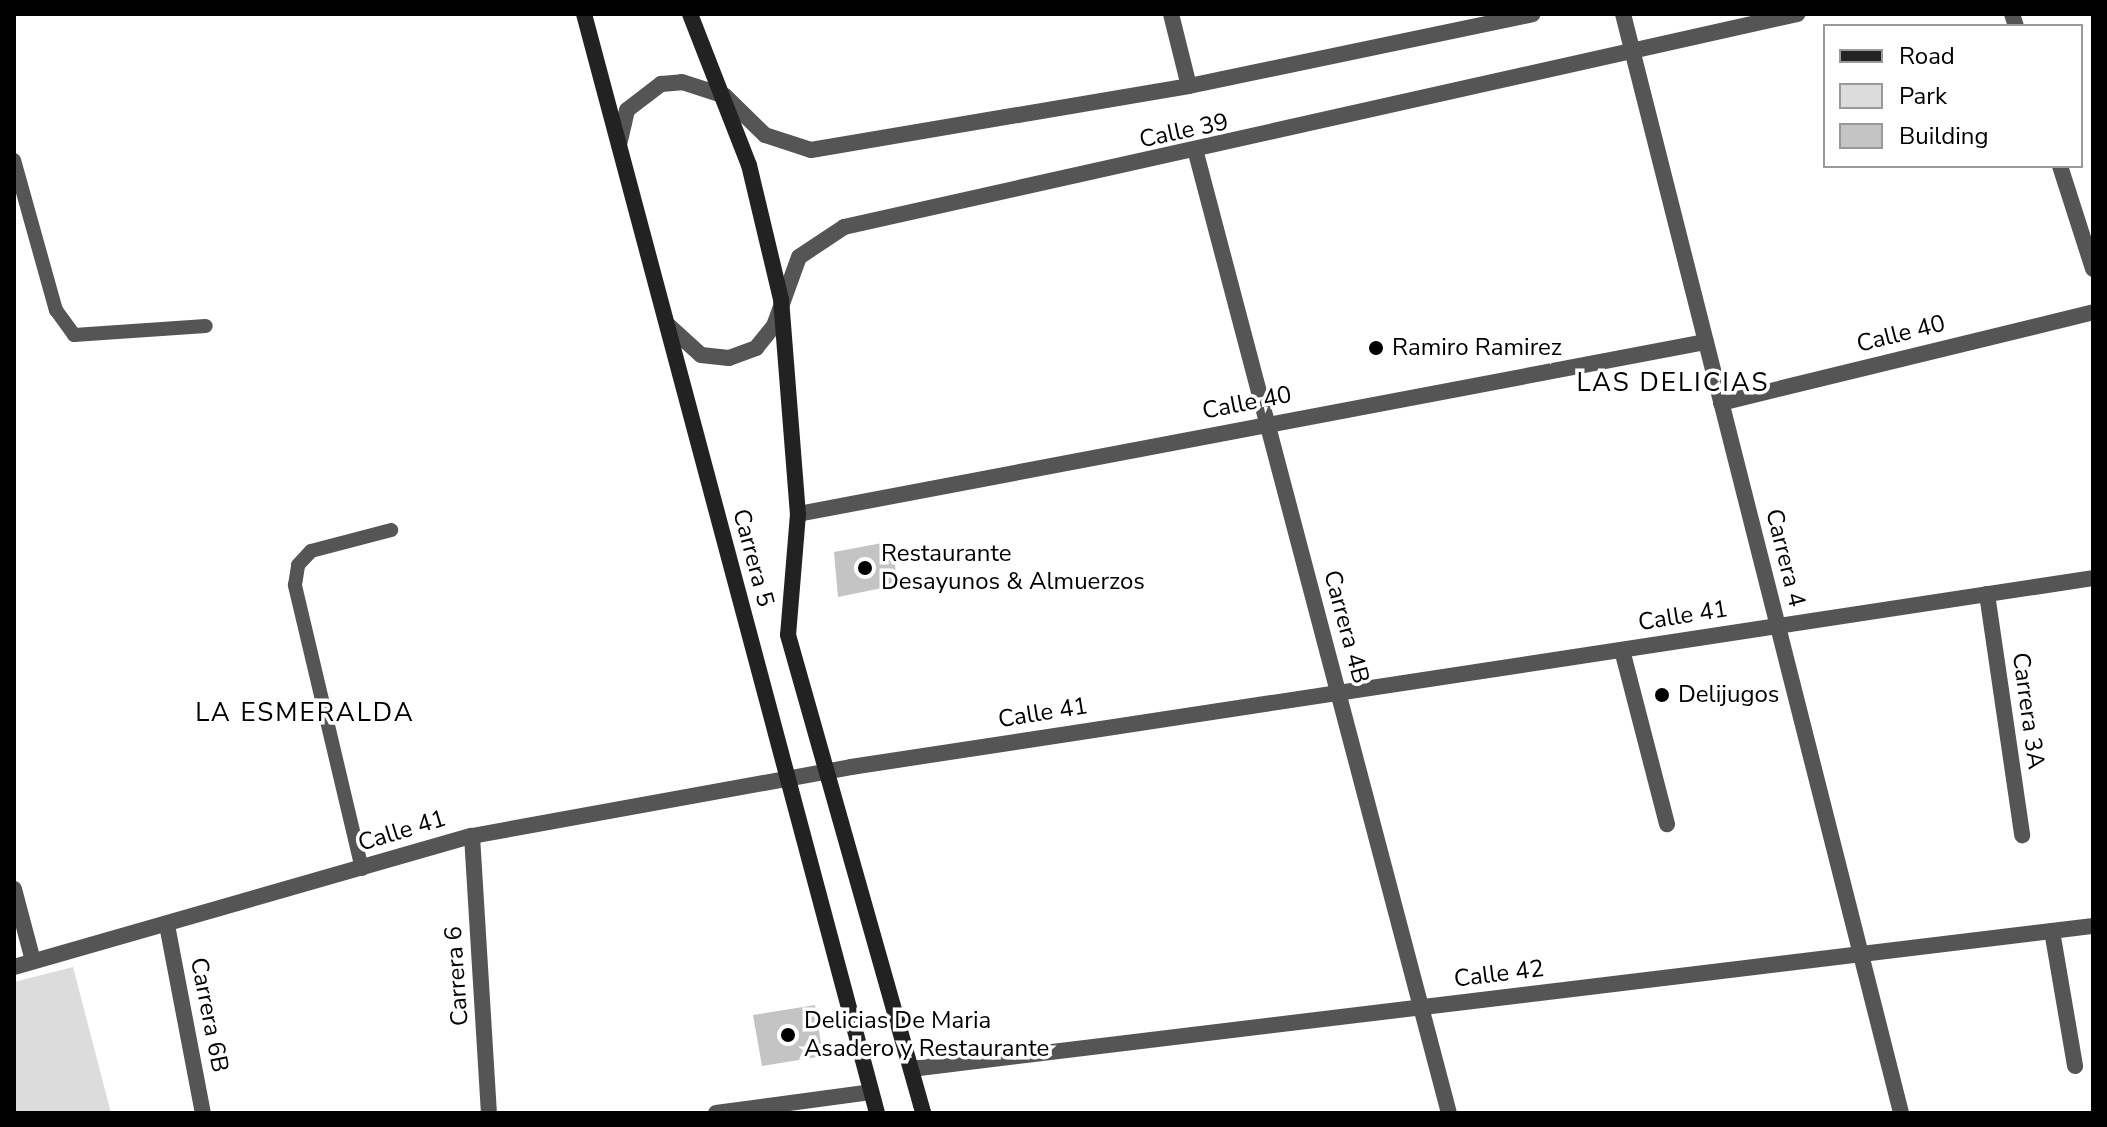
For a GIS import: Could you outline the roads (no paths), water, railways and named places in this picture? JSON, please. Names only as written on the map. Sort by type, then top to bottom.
[{"type":"main road","name":"Carrera 5","points":[[584,14],[785,778],[877,1113]]},
{"type":"main road","name":"Carrera 5","points":[[690,14],[725,96],[781,299],[798,514],[788,635],[830,770],[923,1113]]},
{"type":"street","points":[[1171,14],[1189,86]]},
{"type":"street","name":"Calle 39","points":[[618,151],[627,110],[661,84],[682,82],[725,96],[765,135],[811,150],[1189,86],[1533,14]]},
{"type":"street","name":"Carrera 4","points":[[1623,14],[1901,1113]]},
{"type":"street","name":"Calle 39","points":[[663,314],[677,339],[701,355],[729,358],[756,348],[774,326],[781,299],[799,257],[844,227],[1196,153],[1633,55],[1797,14]]},
{"type":"street","name":"Carrera 4B","points":[[1196,153],[1449,1113]]},
{"type":"street","points":[[2061,168],[2093,269]]},
{"type":"street","name":"Calle 40","points":[[1721,403],[2093,312]]},
{"type":"street","name":"Calle 40","points":[[798,514],[1706,342]]},
{"type":"street","name":"Calle 41","points":[[14,967],[472,836],[830,770],[2093,578]]},
{"type":"street","name":"Carrera 3A","points":[[1987,594],[2022,835]]},
{"type":"street","points":[[1622,650],[1667,824]]},
{"type":"street","name":"Carrera 6","points":[[472,836],[489,1113]]},
{"type":"street","points":[[14,889],[33,961]]},
{"type":"street","name":"Carrera 6B","points":[[167,925],[203,1113]]},
{"type":"street","name":"Calle 42","points":[[911,1069],[2093,926]]},
{"type":"street","points":[[2052,931],[2075,1066]]},
{"type":"street","points":[[716,1113],[871,1092]]},
{"type":"lane","points":[[14,160],[56,310],[74,335],[206,326]]},
{"type":"lane","points":[[362,869],[295,585],[298,565],[311,551],[391,530]]},
{"type":"place","name":"Ramiro Ramirez","points":[[1376,348]]},
{"type":"place","name":"Restaurante Desayunos & Almuerzos","points":[[865,568]]},
{"type":"place","name":"Delijugos","points":[[1662,695]]},
{"type":"place","name":"Delicias De Maria Asadero y Restaurante","points":[[788,1035]]},
{"type":"district","name":"LAS DELICIAS","points":[[1673,383]]},
{"type":"district","name":"LA ESMERALDA","points":[[305,713]]}]
